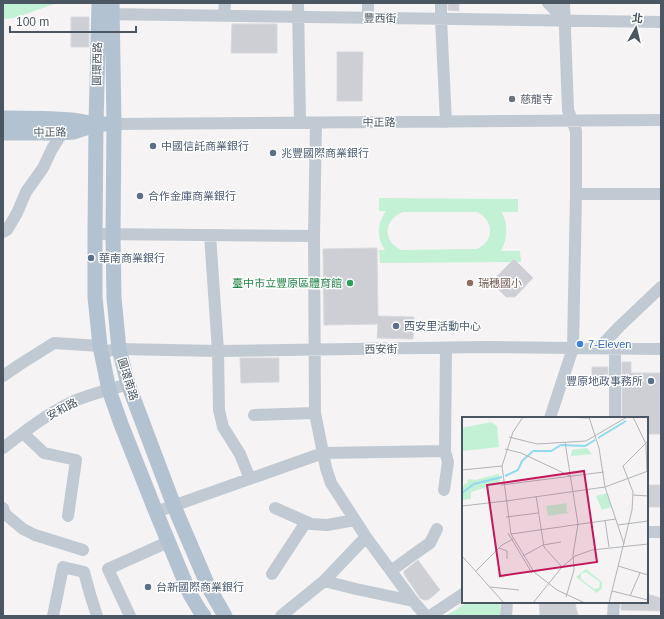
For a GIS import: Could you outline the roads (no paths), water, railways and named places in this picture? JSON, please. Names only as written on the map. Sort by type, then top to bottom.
[{"type":"main road","name":"圓環西路","points":[[105,9],[114,124]]},
{"type":"main road","name":"圓環西路","points":[[96,124],[105,9]]},
{"type":"main road","name":"中正路","points":[[3,118],[73,120],[96,124],[114,124]]},
{"type":"main road","name":"中正路","points":[[3,133],[74,132],[96,124]]},
{"type":"main road","name":"圓環南路","points":[[96,124],[96,298],[100,349],[109,390],[121,424],[190,594],[204,616]]},
{"type":"main road","name":"圓環南路","points":[[114,124],[114,298],[119,349],[128,384],[174,506],[209,588],[225,616]]},
{"type":"street","points":[[224,3],[224,15]]},
{"type":"street","points":[[298,3],[300,123]]},
{"type":"street","points":[[368,3],[368,18]]},
{"type":"street","points":[[441,3],[446,122]]},
{"type":"street","points":[[548,3],[564,20]]},
{"type":"street","points":[[550,417],[573,348],[576,131],[568,110],[564,3]]},
{"type":"street","name":"豐西街","points":[[105,9],[298,17],[661,22]]},
{"type":"street","name":"中正路","points":[[114,124],[661,120]]},
{"type":"street","points":[[316,123],[314,236],[315,413],[326,468],[331,483],[366,537],[413,601],[426,616]]},
{"type":"street","points":[[3,232],[7,230],[17,213],[26,192],[43,168],[62,133]]},
{"type":"street","points":[[576,194],[661,194]]},
{"type":"street","points":[[95,234],[314,236]]},
{"type":"street","points":[[210,235],[218,351],[219,410],[223,427],[240,454],[250,479]]},
{"type":"street","points":[[599,348],[620,326],[661,288]]},
{"type":"street","name":"西安街","points":[[3,376],[54,343],[100,349],[218,351],[491,347],[661,349]]},
{"type":"street","points":[[444,490],[448,462],[444,451],[446,348]]},
{"type":"street","points":[[615,349],[615,417]]},
{"type":"street","name":"安和路","points":[[3,448],[44,418],[73,402],[128,384]]},
{"type":"street","points":[[254,414],[315,413]]},
{"type":"street","points":[[23,433],[44,453],[76,460],[68,516]]},
{"type":"street","points":[[156,512],[323,452],[444,451]]},
{"type":"street","points":[[3,508],[6,514],[23,529],[35,535],[83,550]]},
{"type":"street","points":[[275,508],[311,524],[327,525],[355,520]]},
{"type":"street","points":[[272,574],[306,522]]},
{"type":"street","points":[[391,571],[430,543],[437,529]]},
{"type":"street","points":[[648,532],[661,532]]},
{"type":"street","points":[[281,616],[324,581],[366,537]]},
{"type":"street","points":[[130,616],[108,569],[168,542]]},
{"type":"street","points":[[54,616],[63,567],[84,572],[97,616]]},
{"type":"street","points":[[324,581],[413,601]]},
{"type":"street","points":[[430,616],[462,595]]},
{"type":"street","points":[[506,616],[507,603]]},
{"type":"street","points":[[613,616],[614,603]]},
{"type":"place","name":"慈龍寺","points":[[512,99]]},
{"type":"place","name":"中國信託商業銀行","points":[[153,146]]},
{"type":"place","name":"兆豐國際商業銀行","points":[[273,153]]},
{"type":"place","name":"合作金庫商業銀行","points":[[140,196]]},
{"type":"place","name":"華南商業銀行","points":[[91,258]]},
{"type":"place","name":"臺中市立豐原區體育館","points":[[350,283]]},
{"type":"place","name":"瑞穗國小","points":[[470,283]]},
{"type":"place","name":"西安里活動中心","points":[[396,326]]},
{"type":"place","name":"7-Eleven","points":[[580,344]]},
{"type":"place","name":"豐原地政事務所","points":[[651,381]]},
{"type":"place","name":"台新國際商業銀行","points":[[148,587]]}]
